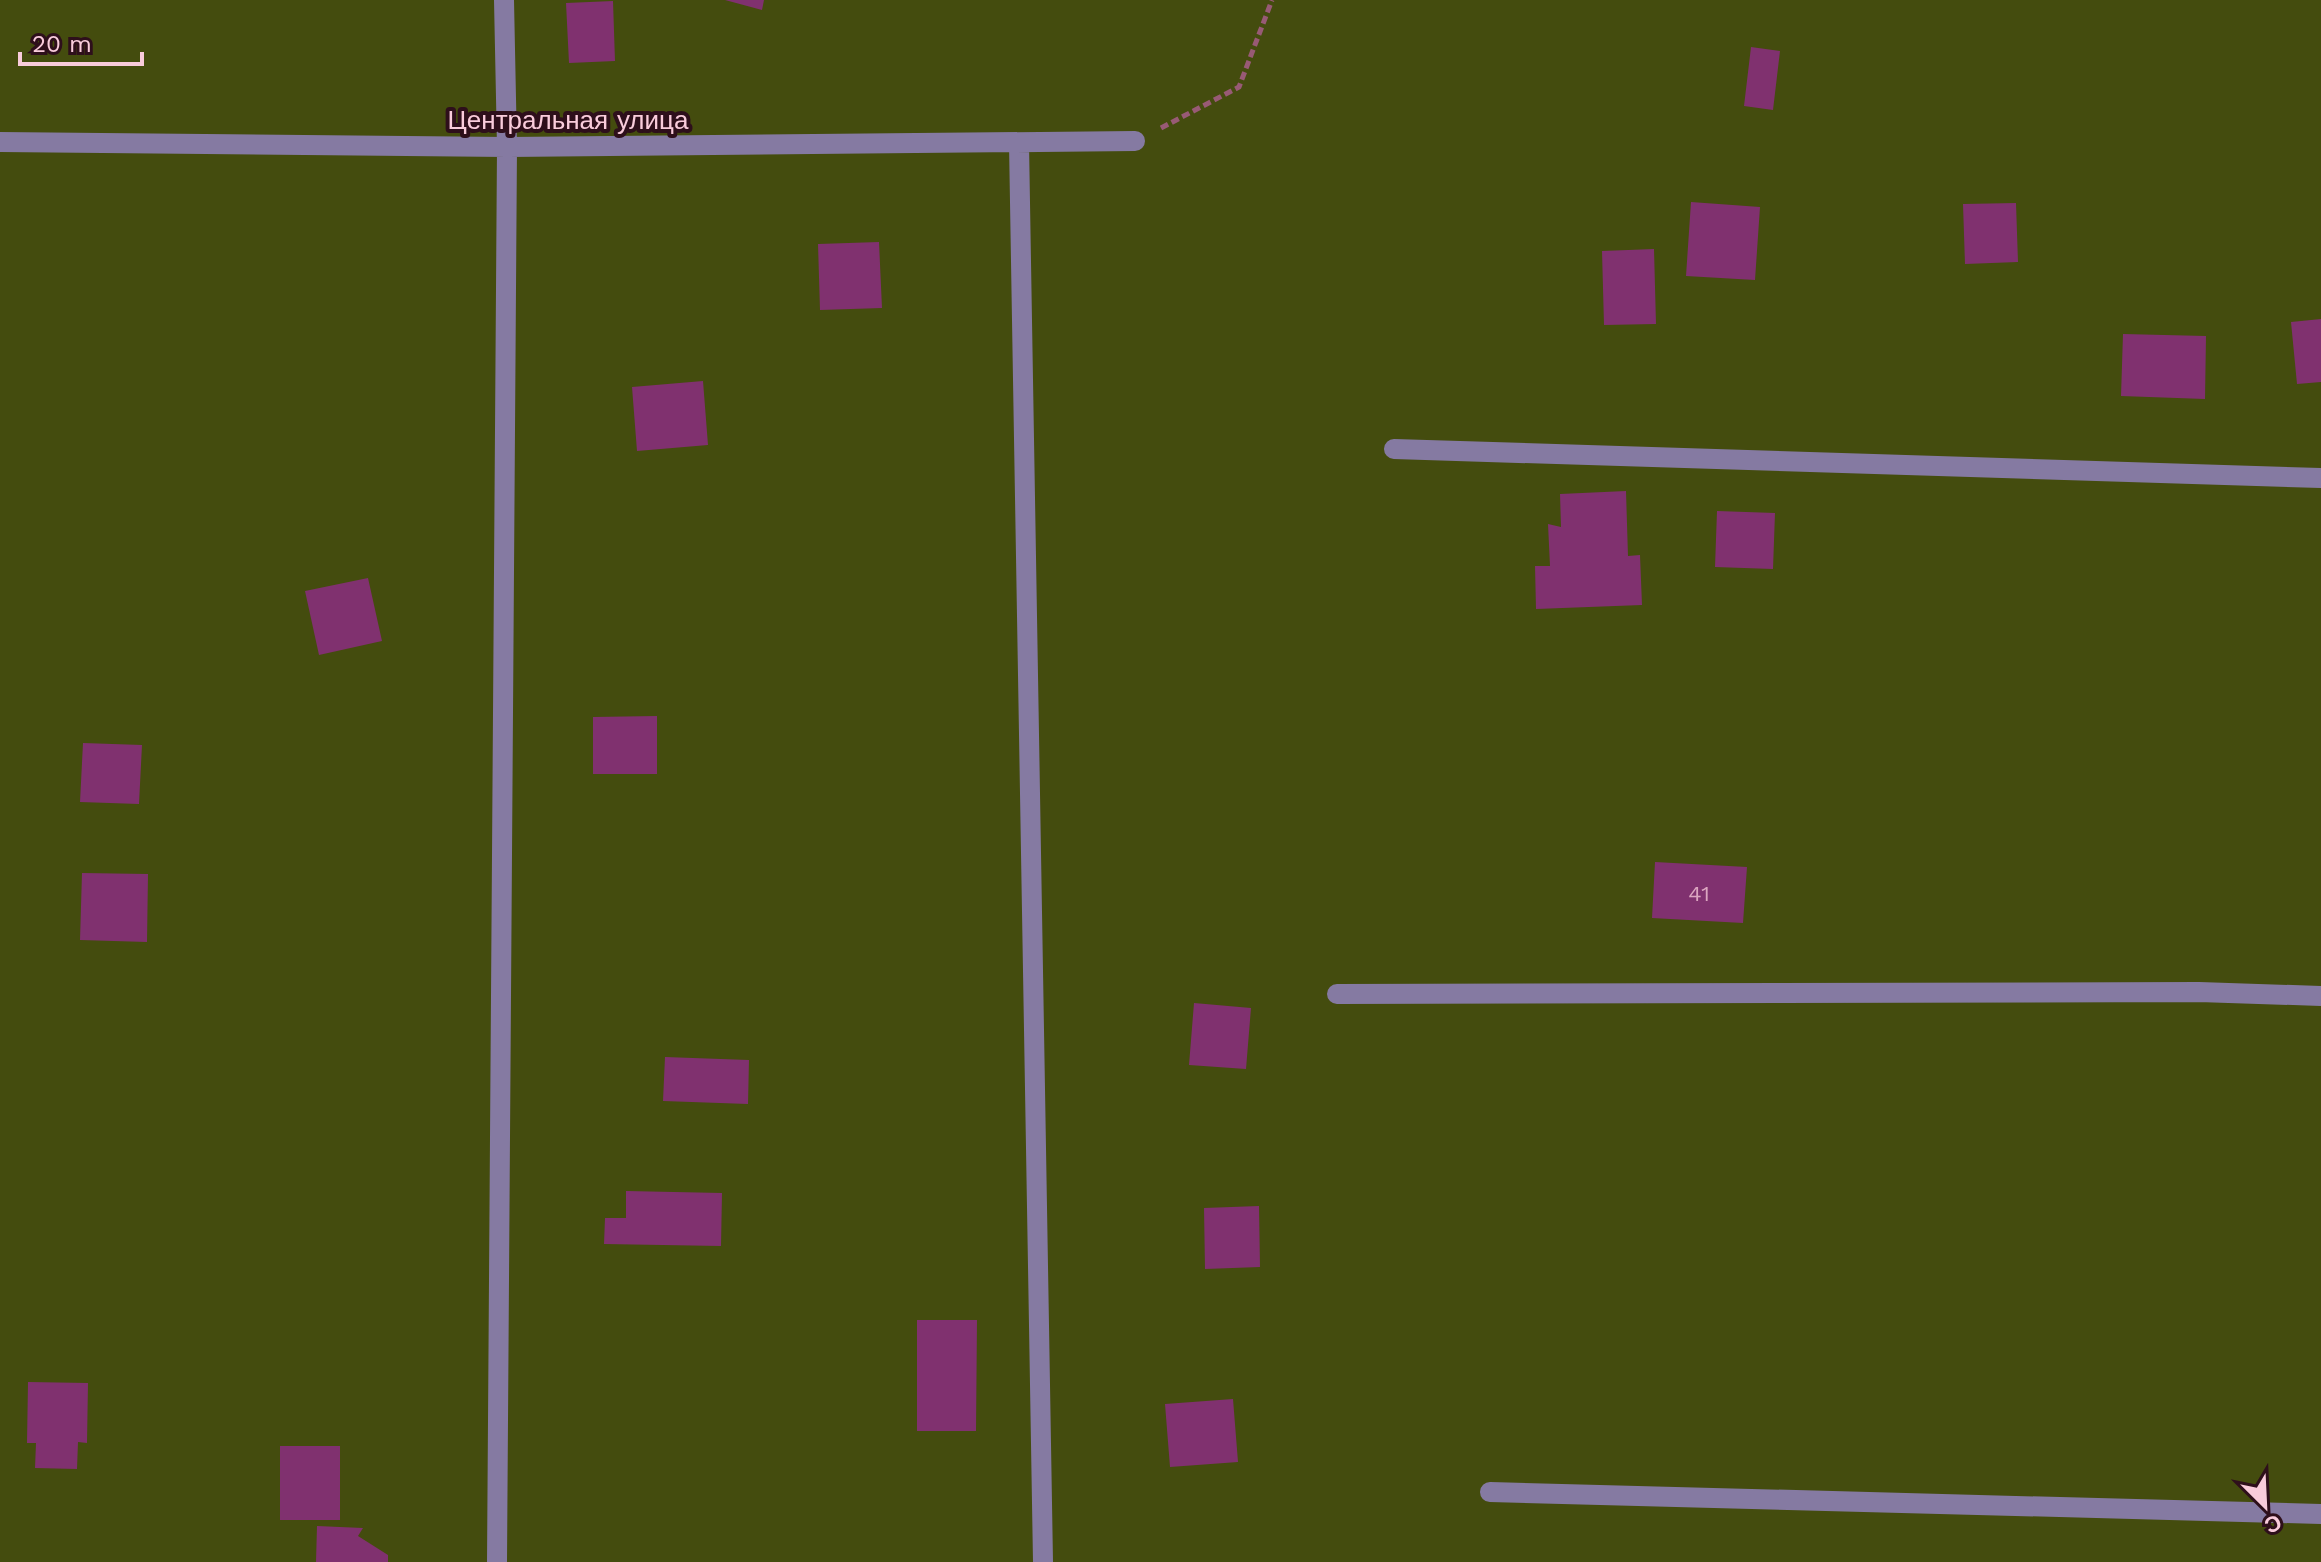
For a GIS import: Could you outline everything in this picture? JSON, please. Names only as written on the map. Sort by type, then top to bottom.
[{"type":"street","points":[[497,1562],[507,147],[504,0]]},
{"type":"street","name":"Центральная улица","points":[[0,142],[507,147],[1135,141]]},
{"type":"street","points":[[1019,143],[1043,1562]]},
{"type":"street","points":[[1394,449],[2321,478]]},
{"type":"street","points":[[1337,994],[2199,992],[2321,996]]},
{"type":"street","points":[[1490,1492],[2321,1514]]},
{"type":"path","points":[[1135,141],[1239,87],[1272,0]]},
{"type":"green space","points":[[0,0],[2321,0],[2321,1562],[0,1562]]},
{"type":"building","points":[[725,0],[764,0],[762,10]]},
{"type":"building","points":[[613,1],[615,61],[569,63],[566,3]]},
{"type":"building","points":[[1751,47],[1780,51],[1773,110],[1744,106]]},
{"type":"building","points":[[1691,202],[1760,207],[1755,280],[1686,276]]},
{"type":"building","points":[[2016,203],[2018,262],[1965,264],[1963,204]]},
{"type":"building","points":[[879,242],[882,308],[820,310],[818,244]]},
{"type":"building","points":[[1654,249],[1656,324],[1604,325],[1602,251]]},
{"type":"building","points":[[2321,319],[2321,382],[2297,384],[2291,322]]},
{"type":"building","points":[[2123,334],[2206,336],[2205,399],[2121,396]]},
{"type":"building","points":[[703,381],[708,445],[637,451],[632,387]]},
{"type":"building","points":[[1626,491],[1628,556],[1640,555],[1642,605],[1536,609],[1535,566],[1550,566],[1548,524],[1561,527],[1560,494]]},
{"type":"building","points":[[1717,511],[1775,513],[1773,569],[1715,567]]},
{"type":"building","points":[[368,578],[382,641],[319,655],[305,591]]},
{"type":"building","points":[[657,716],[657,774],[593,774],[593,717]]},
{"type":"building","points":[[83,743],[142,745],[139,804],[80,802]]},
{"type":"building","points":[[1655,862],[1747,867],[1743,923],[1652,918]]},
{"type":"building","points":[[82,873],[148,874],[147,942],[80,940]]},
{"type":"building","points":[[1194,1003],[1251,1008],[1246,1069],[1189,1065]]},
{"type":"building","points":[[665,1057],[749,1060],[748,1104],[663,1101]]},
{"type":"building","points":[[626,1191],[722,1193],[721,1246],[604,1244],[605,1218],[626,1218]]},
{"type":"building","points":[[1259,1206],[1260,1267],[1205,1269],[1204,1208]]},
{"type":"building","points":[[917,1320],[977,1320],[976,1431],[917,1431]]},
{"type":"building","points":[[28,1382],[88,1383],[87,1443],[78,1442],[77,1469],[35,1468],[36,1443],[27,1443]]},
{"type":"building","points":[[1233,1399],[1238,1462],[1170,1467],[1165,1404]]},
{"type":"building","points":[[280,1446],[340,1446],[340,1520],[280,1520]]},
{"type":"building","points":[[317,1526],[363,1528],[358,1536],[388,1555],[388,1562],[316,1562]]}]
